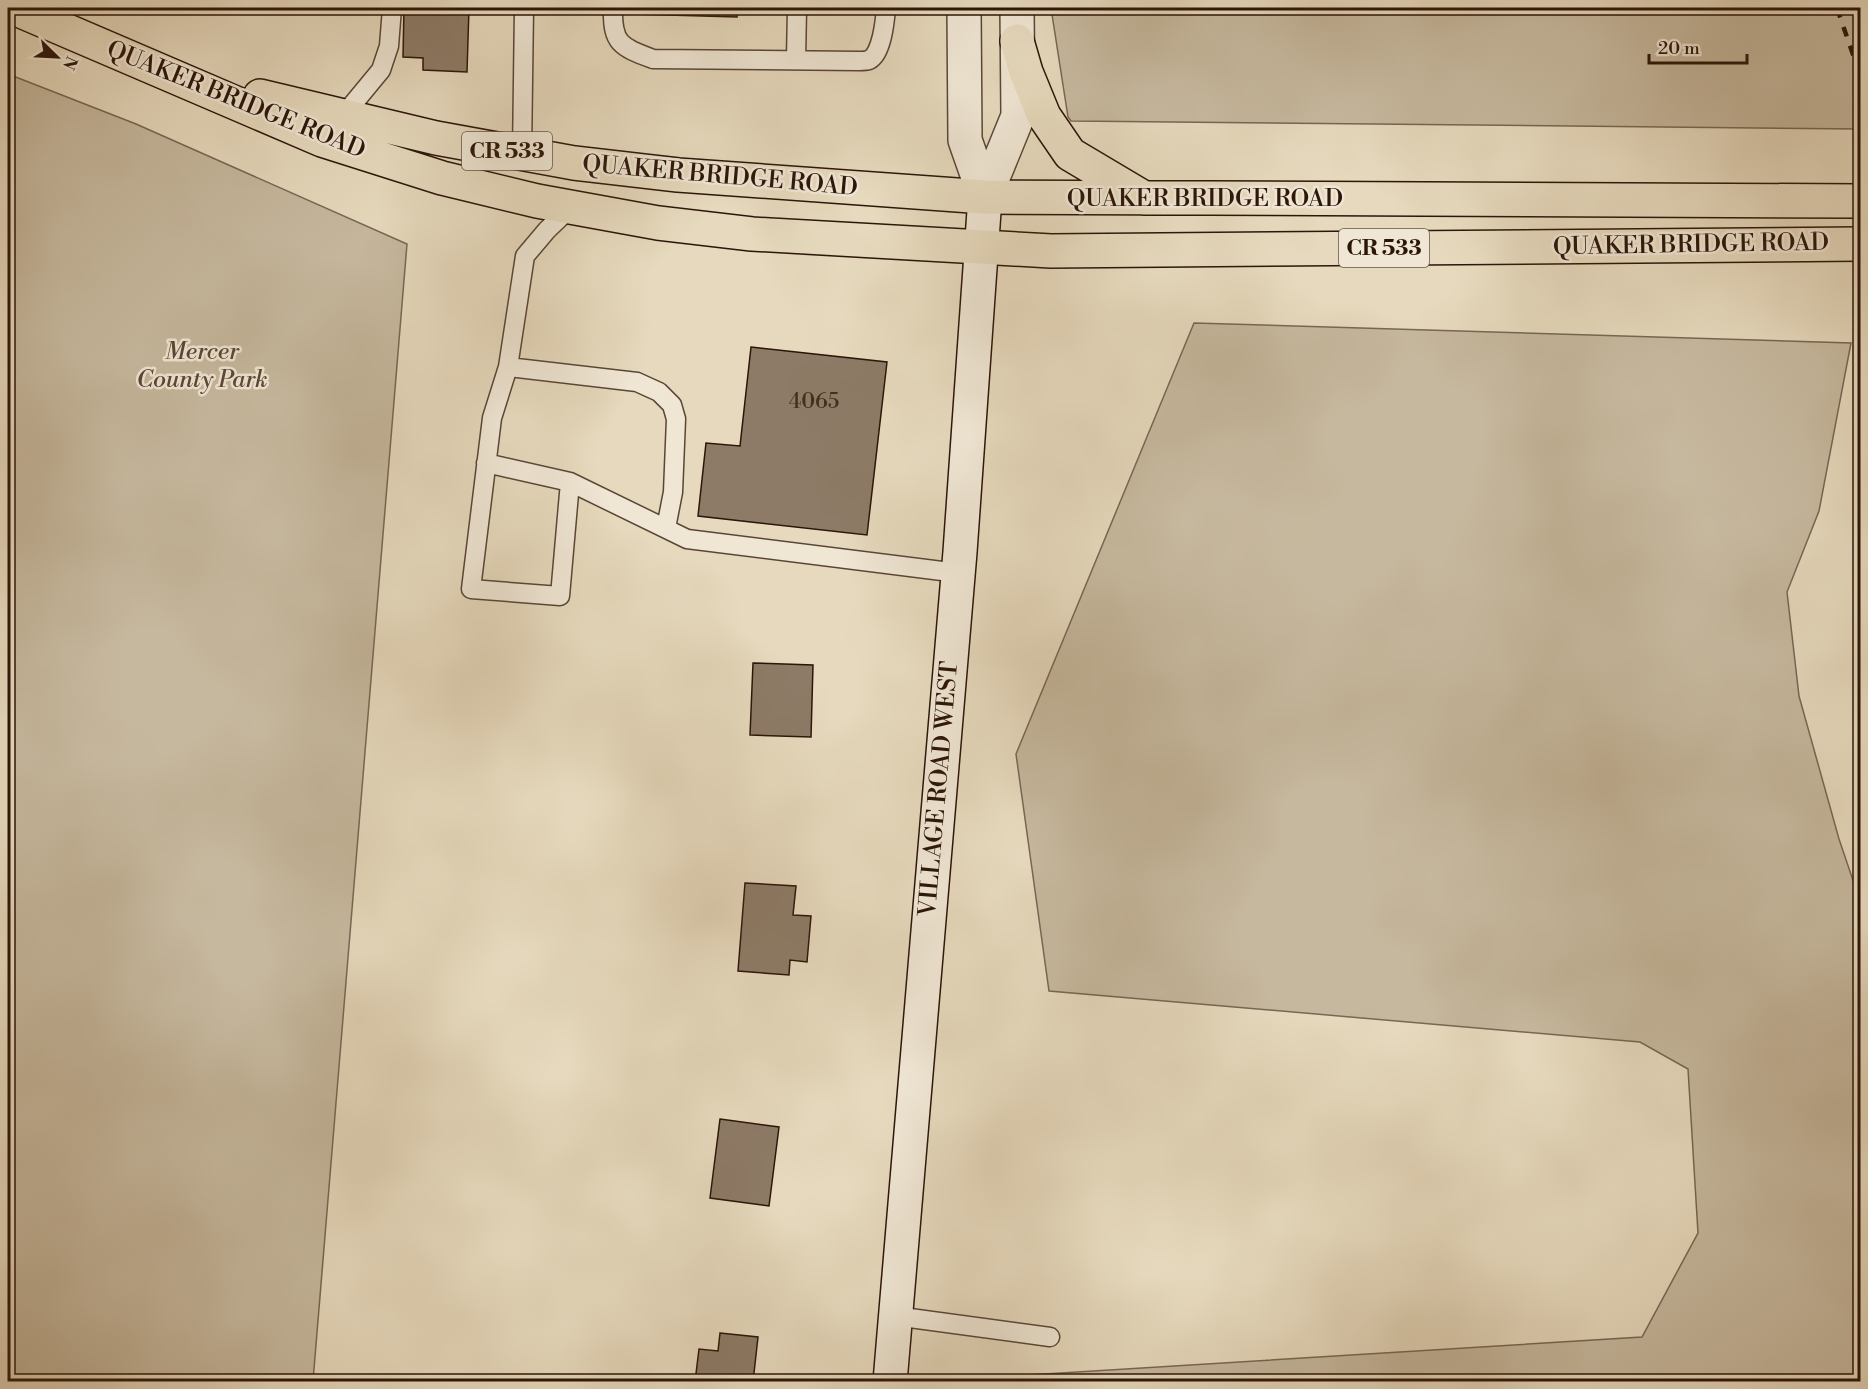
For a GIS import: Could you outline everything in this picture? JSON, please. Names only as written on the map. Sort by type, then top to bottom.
[{"type":"main road","name":"CR 533","points":[[14,8],[46,22]]},
{"type":"main road","points":[[964,8],[964,141],[985,197]]},
{"type":"main road","points":[[985,197],[1018,116],[1017,8]]},
{"type":"main road","name":"QUAKER BRIDGE ROAD","points":[[46,22],[196,78],[277,101],[436,138],[522,154],[574,163],[678,175],[985,197],[1860,201]]},
{"type":"main road","name":"QUAKER BRIDGE ROAD","points":[[46,22],[322,140],[442,178],[571,207],[658,223],[752,234],[1051,251],[1860,244]]},
{"type":"main road","points":[[1017,41],[1026,72],[1044,116],[1070,154],[1145,199]]},
{"type":"main road","name":"VILLAGE ROAD WEST","points":[[890,1382],[958,573],[985,197]]},
{"type":"lane","points":[[343,116],[381,70],[389,46],[392,8]]},
{"type":"lane","points":[[522,154],[524,8]]},
{"type":"lane","points":[[613,8],[614,32],[618,39],[625,46],[653,59],[859,62],[869,60],[874,56],[880,45],[886,8]]},
{"type":"lane","points":[[796,60],[797,8]]},
{"type":"lane","points":[[570,482],[560,596],[471,589],[492,418],[508,367],[525,256],[571,207]]},
{"type":"lane","points":[[508,367],[637,382],[659,392],[672,405],[676,419],[673,492],[666,528]]},
{"type":"lane","points":[[486,463],[570,482],[687,539],[958,573]]},
{"type":"lane","points":[[895,1316],[1050,1337]]},
{"type":"green space","points":[[1051,8],[1860,8],[1860,129],[1071,121],[1068,117]]},
{"type":"green space","name":"Mercer County Park","points":[[8,74],[136,124],[407,244],[313,1381],[8,1381]]},
{"type":"green space","points":[[1194,323],[1851,343],[1819,511],[1787,592],[1799,696],[1839,839],[1860,901],[1860,1381],[948,1381],[1642,1337],[1698,1233],[1688,1069],[1640,1042],[1049,991],[1016,754]]},
{"type":"building","points":[[404,8],[469,8],[467,72],[423,70],[423,58],[403,57]]},
{"type":"building","points":[[632,8],[738,8],[737,17],[632,14]]},
{"type":"building","points":[[751,347],[887,362],[867,535],[698,516],[706,443],[740,446]]},
{"type":"building","points":[[753,663],[813,665],[811,737],[750,735]]},
{"type":"building","points":[[745,883],[796,886],[793,915],[811,916],[807,962],[790,960],[789,975],[738,971]]},
{"type":"building","points":[[720,1119],[779,1127],[769,1206],[710,1198]]},
{"type":"building","points":[[720,1333],[758,1337],[753,1382],[695,1382],[699,1349],[718,1351]]},
{"type":"railway","points":[[1837,8],[1860,75]]},
{"type":"railway","points":[[1856,8],[1860,21]]}]
